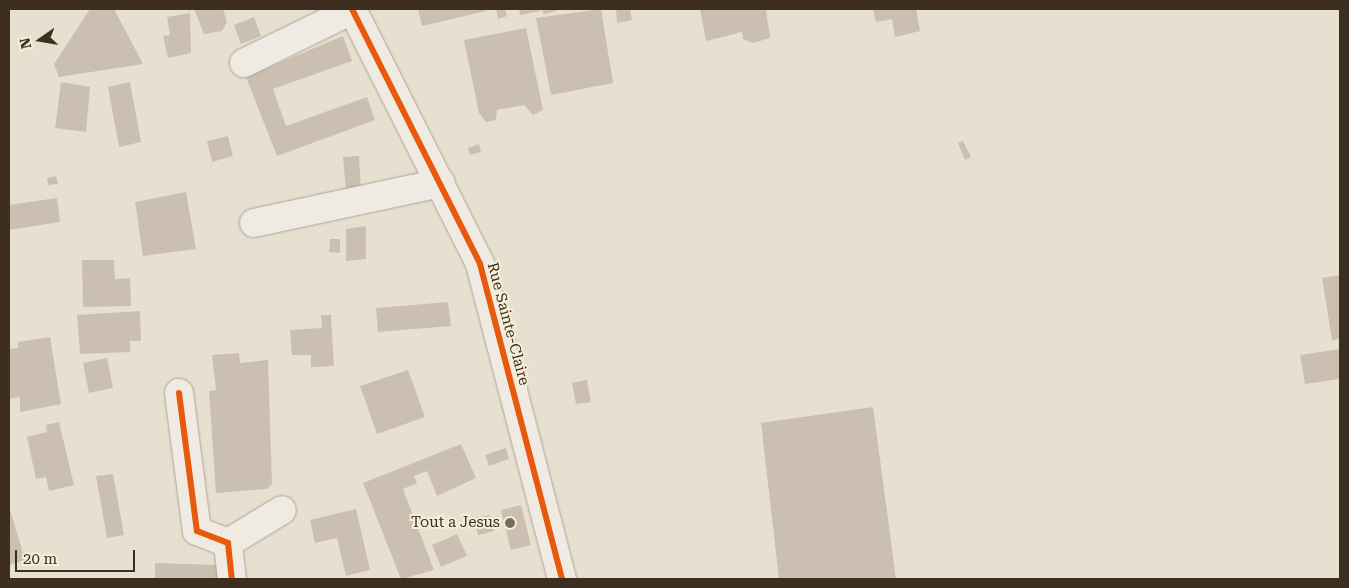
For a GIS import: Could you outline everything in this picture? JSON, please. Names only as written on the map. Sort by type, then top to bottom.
[{"type":"street","points":[[244,63],[352,9]]},
{"type":"street","name":"Rue Sainte-Claire","points":[[352,9],[441,182],[480,264],[562,579]]},
{"type":"street","points":[[254,223],[441,182]]},
{"type":"street","points":[[179,393],[197,532],[228,543]]},
{"type":"street","points":[[228,543],[282,510]]},
{"type":"street","points":[[228,543],[232,579]]},
{"type":"building","points":[[90,9],[114,9],[143,64],[59,77],[54,64]]},
{"type":"building","points":[[194,9],[223,9],[227,22],[222,31],[204,34]]},
{"type":"building","points":[[418,9],[486,9],[486,11],[422,26]]},
{"type":"building","points":[[496,9],[505,9],[507,16],[498,19]]},
{"type":"building","points":[[519,9],[539,9],[540,11],[520,15]]},
{"type":"building","points":[[542,9],[563,9],[544,14]]},
{"type":"building","points":[[601,9],[613,83],[551,95],[536,18]]},
{"type":"building","points":[[616,9],[630,9],[632,20],[617,23]]},
{"type":"building","points":[[700,9],[766,9],[770,38],[753,43],[743,39],[742,32],[706,41]]},
{"type":"building","points":[[873,9],[916,9],[920,31],[895,37],[892,19],[876,22]]},
{"type":"building","points":[[190,13],[191,53],[168,58],[163,36],[170,35],[167,17]]},
{"type":"building","points":[[254,17],[261,36],[241,44],[234,25]]},
{"type":"building","points":[[526,28],[543,110],[533,115],[524,105],[497,110],[496,120],[486,122],[479,113],[464,40]]},
{"type":"building","points":[[343,36],[352,61],[273,89],[286,126],[367,97],[375,120],[277,156],[246,77]]},
{"type":"building","points":[[61,82],[90,87],[86,132],[55,128]]},
{"type":"building","points":[[130,82],[141,142],[119,147],[108,87]]},
{"type":"building","points":[[228,136],[233,156],[212,162],[207,141]]},
{"type":"building","points":[[963,141],[971,157],[965,160],[958,143]]},
{"type":"building","points":[[479,144],[481,152],[470,155],[468,148]]},
{"type":"building","points":[[359,156],[361,191],[346,192],[343,157]]},
{"type":"building","points":[[56,176],[58,184],[48,185],[47,178]]},
{"type":"building","points":[[186,192],[196,249],[143,256],[135,202]]},
{"type":"building","points":[[57,198],[60,222],[9,230],[9,205]]},
{"type":"building","points":[[366,226],[366,259],[346,261],[346,229]]},
{"type":"building","points":[[330,239],[340,239],[340,253],[329,252]]},
{"type":"building","points":[[82,260],[114,260],[115,279],[130,278],[131,306],[83,307]]},
{"type":"building","points":[[1340,275],[1340,339],[1332,340],[1322,278]]},
{"type":"building","points":[[448,302],[451,326],[378,332],[376,308]]},
{"type":"building","points":[[140,311],[141,341],[130,341],[130,352],[80,354],[77,315]]},
{"type":"building","points":[[321,315],[331,315],[334,366],[311,367],[311,355],[292,355],[290,330],[322,328]]},
{"type":"building","points":[[50,337],[61,404],[20,412],[20,397],[9,399],[9,349],[18,348],[18,342]]},
{"type":"building","points":[[1340,349],[1340,379],[1305,384],[1300,355]]},
{"type":"building","points":[[239,353],[240,363],[268,360],[272,484],[267,489],[216,493],[209,391],[216,390],[212,355]]},
{"type":"building","points":[[107,358],[113,388],[89,393],[83,363]]},
{"type":"building","points":[[408,370],[425,417],[377,434],[360,386]]},
{"type":"building","points":[[587,380],[591,402],[576,404],[572,383]]},
{"type":"building","points":[[873,407],[896,579],[779,579],[761,423]]},
{"type":"building","points":[[59,422],[74,485],[49,491],[46,477],[36,479],[27,437],[47,432],[46,425]]},
{"type":"building","points":[[461,444],[476,478],[437,496],[427,471],[414,476],[417,483],[403,489],[434,570],[401,579],[363,483]]},
{"type":"building","points":[[506,448],[509,459],[489,466],[485,455]]},
{"type":"building","points":[[113,474],[124,535],[107,538],[96,476]]},
{"type":"building","points":[[521,505],[531,545],[511,550],[501,510]]},
{"type":"building","points":[[9,506],[25,560],[9,565]]},
{"type":"building","points":[[356,509],[370,570],[346,576],[337,538],[315,543],[310,520]]},
{"type":"building","points":[[490,515],[494,531],[478,535],[474,518]]},
{"type":"building","points":[[457,534],[467,556],[441,567],[432,545]]},
{"type":"building","points":[[155,563],[218,565],[218,579],[155,579]]},
{"type":"cycle path","points":[[352,9],[480,264],[562,579]]},
{"type":"cycle path","points":[[179,393],[197,531],[228,543],[232,579]]},
{"type":"place","name":"Tout a Jesus","points":[[510,523]]}]
